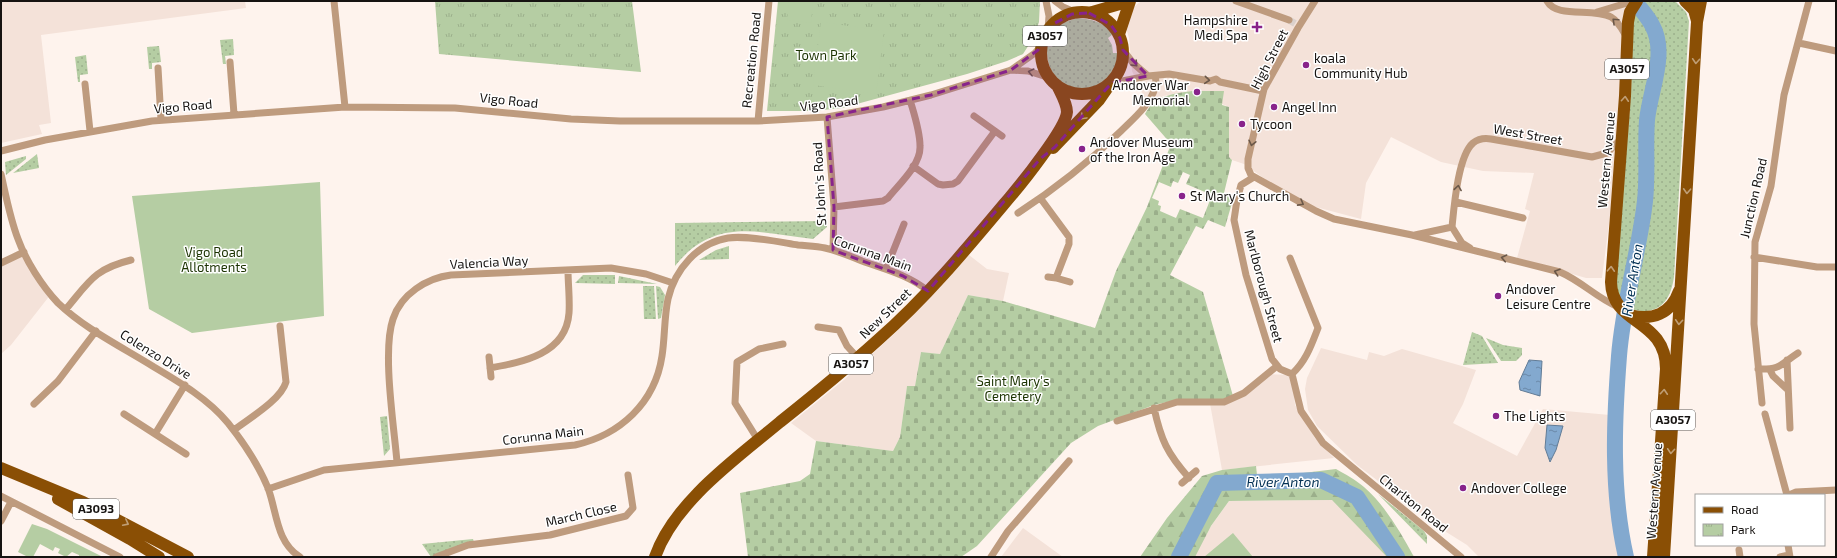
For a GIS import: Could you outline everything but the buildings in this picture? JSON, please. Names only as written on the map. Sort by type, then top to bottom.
[{"type":"main road","name":"A3057","points":[[1054,82],[1043,63],[1042,45],[1048,30],[1060,19],[1077,13],[1090,13],[1130,1]]},
{"type":"main road","name":"A3057","points":[[1118,34],[1130,1]]},
{"type":"main road","name":"Western Avenue","points":[[1636,1],[1629,17],[1629,40],[1615,212],[1611,282],[1612,292],[1623,310],[1658,339],[1663,349],[1666,361],[1653,557]]},
{"type":"main road","points":[[1685,1],[1694,10],[1698,22]]},
{"type":"main road","name":"Western Avenue","points":[[1664,557],[1698,22],[1701,1]]},
{"type":"main road","name":"A3057","points":[[1090,13],[1106,21],[1118,34],[1123,50],[1121,67],[1110,85]]},
{"type":"main road","points":[[1054,82],[1068,91],[1083,93],[1096,92],[1110,85]]},
{"type":"main road","name":"New Street","points":[[655,557],[669,529],[686,507],[708,484],[758,440],[858,358],[928,290],[1000,208],[1040,159],[1066,118],[1065,103],[1054,82]]},
{"type":"main road","name":"New Street","points":[[1040,159],[1065,136],[1110,85]]},
{"type":"main road","name":"Western Avenue","points":[[1623,310],[1650,318],[1666,311],[1675,301],[1682,283]]},
{"type":"main road","name":"A3093","points":[[159,557],[130,539],[1,468],[82,502],[188,557]]},
{"type":"street","points":[[334,1],[345,107]]},
{"type":"street","name":"Recreation Road","points":[[758,120],[770,1]]},
{"type":"street","points":[[1046,1],[1049,16],[1048,30]]},
{"type":"street","points":[[1055,1],[1063,7],[1077,13]]},
{"type":"street","points":[[1236,1],[1289,20]]},
{"type":"street","name":"High Street","points":[[1254,177],[1249,171],[1247,164],[1264,91],[1298,28],[1315,1]]},
{"type":"street","points":[[1546,1],[1551,7],[1559,10],[1607,15],[1616,20],[1629,40]]},
{"type":"street","points":[[1593,13],[1636,1]]},
{"type":"street","name":"Junction Road","points":[[1762,403],[1754,324],[1755,242],[1771,186],[1784,96],[1809,1]]},
{"type":"street","points":[[1799,43],[1836,51]]},
{"type":"street","name":"Vigo Road","points":[[1,151],[90,131],[161,120],[345,107],[461,108],[609,121],[758,120],[826,117],[863,111],[951,90],[1011,70],[1035,53],[1042,45]]},
{"type":"street","points":[[1018,213],[1041,199],[1089,162],[1138,115],[1154,91],[1156,83],[1151,76],[1136,66],[1123,50]]},
{"type":"street","points":[[230,62],[234,114]]},
{"type":"street","points":[[158,68],[161,120]]},
{"type":"street","name":"Vigo Road","points":[[1011,70],[1028,71],[1054,82]]},
{"type":"street","points":[[1110,85],[1151,76],[1169,74],[1210,81],[1216,79],[1220,82],[1264,91]]},
{"type":"street","points":[[84,84],[90,131]]},
{"type":"street","points":[[834,207],[883,201],[888,198],[913,166],[918,158],[920,146],[910,100]]},
{"type":"street","points":[[974,116],[1002,136]]},
{"type":"street","name":"St John's Road","points":[[826,117],[834,207],[833,250]]},
{"type":"street","points":[[913,166],[938,184],[953,184],[958,181],[995,131]]},
{"type":"street","name":"West Street","points":[[1452,227],[1463,159],[1473,143],[1480,139],[1527,144],[1592,157],[1607,153],[1622,138]]},
{"type":"street","name":"Colenzo Drive","points":[[1,174],[10,214],[24,252],[52,296],[66,309],[96,331],[185,385],[220,413],[234,430],[259,468],[268,489],[282,536],[290,549],[300,557]]},
{"type":"street","points":[[1254,177],[1316,211],[1334,218],[1412,235],[1560,272],[1602,299],[1623,310]]},
{"type":"street","name":"Marlborough Street","points":[[1254,177],[1242,185],[1237,200],[1234,220],[1246,275],[1256,310],[1270,353],[1277,366]]},
{"type":"street","points":[[1041,199],[1067,234],[1070,241],[1056,278]]},
{"type":"street","points":[[1456,202],[1524,218]]},
{"type":"street","points":[[1229,227],[1234,220]]},
{"type":"street","points":[[886,269],[904,224]]},
{"type":"street","points":[[1412,235],[1452,227],[1462,243],[1473,251]]},
{"type":"street","name":"Corunna Main","points":[[268,489],[324,470],[575,445],[601,437],[618,428],[639,408],[652,388],[662,356],[666,311],[673,283],[687,262],[698,250],[728,238],[742,238],[833,250],[886,269],[919,284],[928,290]]},
{"type":"street","points":[[1,263],[24,252]]},
{"type":"street","points":[[1754,257],[1817,267],[1836,267]]},
{"type":"street","points":[[1117,422],[1154,408],[1177,402],[1224,402],[1244,393],[1277,366],[1292,374],[1302,365],[1318,328],[1290,258]]},
{"type":"street","points":[[66,309],[96,274],[116,264],[131,260]]},
{"type":"street","name":"Valencia Way","points":[[397,462],[390,378],[389,345],[393,320],[407,297],[420,286],[443,276],[611,268],[646,274],[673,283]]},
{"type":"street","points":[[490,368],[531,359],[546,351],[558,341],[567,322],[569,312],[568,270]]},
{"type":"street","points":[[1048,277],[1070,282]]},
{"type":"street","points":[[234,430],[276,397],[284,387],[286,382],[280,326]]},
{"type":"street","points":[[818,327],[839,330],[847,346],[858,358]]},
{"type":"street","points":[[34,404],[58,381],[96,331]]},
{"type":"street","points":[[758,440],[735,403],[737,362],[759,349],[783,344]]},
{"type":"street","points":[[1758,369],[1770,370],[1780,367],[1787,360],[1798,353]]},
{"type":"street","points":[[489,357],[491,377]]},
{"type":"street","points":[[1787,360],[1790,428]]},
{"type":"street","points":[[1770,370],[1773,376],[1788,390]]},
{"type":"street","name":"Charlton Road","points":[[1292,374],[1301,411],[1323,443],[1461,557]]},
{"type":"street","points":[[155,434],[185,385]]},
{"type":"street","points":[[1154,408],[1159,433],[1167,450],[1189,478]]},
{"type":"street","points":[[124,414],[186,454]]},
{"type":"street","points":[[1765,414],[1788,494]]},
{"type":"street","points":[[991,557],[1008,531],[1068,461]]},
{"type":"street","points":[[1182,483],[1196,471]]},
{"type":"street","name":"March Close","points":[[436,557],[468,545],[550,535],[626,516],[632,508],[628,475]]},
{"type":"street","points":[[1791,494],[1796,492],[1836,490]]},
{"type":"street","points":[[1,496],[120,557]]},
{"type":"street","points":[[1,522],[11,502]]},
{"type":"street","points":[[1780,557],[1789,556],[1788,546]]},
{"type":"highlighted area","points":[[1089,13],[1111,25],[1120,38],[1123,50],[1148,76],[1112,83],[1055,147],[1040,159],[928,291],[903,276],[833,250],[834,207],[827,117],[931,95],[1011,70],[1038,50],[1055,23],[1072,14]]},
{"type":"shaded area","points":[[1,1],[245,1],[246,8],[41,35],[51,123],[39,125],[42,134],[1,143]]},
{"type":"shaded area","points":[[1141,1],[1631,1],[1618,153],[1602,278],[1586,278],[1517,258],[1530,211],[1525,209],[1534,173],[1483,171],[1441,162],[1391,137],[1366,183],[1361,219],[1297,202],[1244,164],[1232,160],[1229,157],[1229,107],[1192,91],[1163,96],[1149,108],[1132,71],[1129,38],[1126,28],[1134,7]]},
{"type":"shaded area","points":[[24,252],[51,294],[11,345],[1,354],[1,263]]},
{"type":"shaded area","points":[[969,255],[987,269],[1009,273],[1003,301],[968,295],[940,354],[921,352],[915,387],[907,386],[900,437],[893,451],[816,441],[791,423],[845,379],[906,323]]},
{"type":"shaded area","name":"Andover College","points":[[1321,348],[1367,360],[1369,352],[1384,356],[1402,349],[1476,370],[1463,404],[1453,423],[1517,456],[1543,409],[1610,415],[1608,454],[1612,494],[1622,557],[1479,557],[1467,545],[1443,530],[1357,465],[1317,426],[1308,410],[1305,389],[1307,378]]},
{"type":"shaded area","points":[[1266,374],[1292,375],[1295,405],[1315,438],[1334,458],[1222,470],[1209,398],[1224,400],[1250,389]]},
{"type":"shaded area","points":[[1332,500],[1416,557],[1189,557],[1229,501]]},
{"type":"shaded area","points":[[1023,528],[1063,557],[1001,557]]},
{"type":"green space","points":[[435,1],[632,1],[641,72],[439,54]]},
{"type":"green space","name":"Town Park","points":[[778,1],[1040,1],[1039,22],[1034,37],[1023,54],[1007,61],[967,74],[842,108],[813,111],[767,111]]},
{"type":"green space","points":[[789,1],[813,1],[811,23],[787,20]]},
{"type":"green space","points":[[1647,1],[1676,2],[1686,12],[1689,21],[1673,284],[1665,302],[1655,309],[1641,311],[1631,309],[1625,305],[1615,290],[1631,92],[1633,19],[1638,7]]},
{"type":"green space","points":[[1077,18],[1092,20],[1102,24],[1110,30],[1113,34],[1108,38],[1112,45],[1113,53],[1119,53],[1114,70],[1105,81],[1093,88],[1080,89],[1067,86],[1056,78],[1049,65],[1047,47],[1052,47],[1054,39],[1059,33],[1055,30],[1065,22]]},
{"type":"green space","points":[[821,22],[884,31],[876,94],[813,85]]},
{"type":"green space","points":[[233,39],[234,55],[225,56],[226,64],[223,64],[220,40]]},
{"type":"green space","points":[[159,46],[161,62],[152,63],[152,69],[149,69],[147,47]]},
{"type":"green space","points":[[86,55],[88,74],[80,75],[80,82],[78,82],[75,57]]},
{"type":"green space","name":"Saint Mary's Cemetery","points":[[1192,91],[1224,91],[1222,105],[1229,107],[1229,157],[1232,160],[1224,193],[1234,196],[1225,227],[1208,220],[1203,229],[1196,226],[1170,275],[1203,292],[1233,396],[1224,400],[1176,400],[1154,405],[1098,426],[1071,443],[977,546],[961,557],[748,557],[740,493],[800,481],[810,474],[816,441],[893,451],[900,437],[907,386],[915,386],[921,352],[940,354],[968,295],[1003,301],[1095,328],[1116,271],[1147,207],[1171,144],[1145,114],[1154,103],[1165,96]],"holes":[[[1183,172],[1190,175],[1186,184],[1212,195],[1203,218],[1180,209],[1176,218],[1160,211],[1161,206],[1158,205],[1159,201],[1152,198],[1159,182],[1171,187],[1173,181],[1178,183]]]},
{"type":"green space","points":[[37,154],[39,168],[13,173]]},
{"type":"green space","points":[[26,156],[26,159],[6,175],[5,162]]},
{"type":"green space","name":"Vigo Road Allotments","points":[[320,182],[324,316],[192,333],[149,309],[132,196]]},
{"type":"green space","points":[[827,221],[827,227],[813,239],[756,232],[722,234],[706,240],[690,250],[675,266],[675,223]]},
{"type":"green space","points":[[729,246],[729,259],[699,260],[716,250]]},
{"type":"green space","points":[[583,275],[615,275],[615,284],[575,283]]},
{"type":"green space","points":[[619,276],[657,284],[618,283]]},
{"type":"green space","points":[[643,286],[654,286],[656,319],[644,319]]},
{"type":"green space","points":[[656,286],[660,287],[665,295],[661,318],[658,319]]},
{"type":"green space","points":[[1472,332],[1482,336],[1498,363],[1463,365]]},
{"type":"green space","points":[[1486,338],[1503,345],[1522,348],[1522,355],[1516,361],[1501,361]]},
{"type":"green space","points":[[387,416],[390,449],[384,456],[380,417]]},
{"type":"green space","points":[[1256,466],[1257,475],[1303,473],[1336,469],[1343,473],[1361,484],[1379,502],[1398,529],[1414,557],[1387,557],[1332,500],[1229,501],[1211,526],[1195,557],[1140,557],[1167,518],[1202,476],[1222,470]]},
{"type":"green space","points":[[1378,494],[1424,531],[1427,536],[1427,544]]},
{"type":"green space","points":[[32,524],[47,529],[103,557],[79,557],[79,555],[72,552],[66,557],[58,553],[60,549],[55,547],[53,551],[40,544],[33,557],[28,557],[18,552]]},
{"type":"green space","points":[[1233,533],[1253,557],[1204,557]]},
{"type":"green space","points":[[473,539],[474,542],[433,557],[431,557],[422,544]]},
{"type":"water","points":[[1529,360],[1542,361],[1540,396],[1520,390],[1519,382]]},
{"type":"water","points":[[1547,425],[1563,426],[1556,450],[1550,462],[1545,448]]},
{"type":"waterway","name":"River Anton","points":[[1626,557],[1621,532],[1616,482],[1615,431],[1617,381],[1621,336],[1645,201],[1647,120],[1657,72],[1658,59],[1657,36],[1651,23],[1640,8]]},
{"type":"waterway","name":"River Anton","points":[[1179,557],[1217,483],[1321,480],[1357,497],[1397,557]]},
{"type":"tunnel","points":[[1289,20],[1299,26]]},
{"type":"place","name":"Hampshire Medi Spa","points":[[1257,27]]},
{"type":"place","name":"koala Community Hub","points":[[1306,65]]},
{"type":"place","name":"Andover War Memorial","points":[[1197,92]]},
{"type":"place","name":"Angel Inn","points":[[1274,107]]},
{"type":"place","name":"Tycoon","points":[[1242,124]]},
{"type":"place","name":"Andover Museum of the Iron Age","points":[[1082,149]]},
{"type":"place","name":"St Mary's Church","points":[[1182,196]]},
{"type":"place","name":"Andover Leisure Centre","points":[[1498,296]]},
{"type":"place","name":"The Lights","points":[[1496,416]]},
{"type":"place","name":"Andover College","points":[[1463,488]]}]
